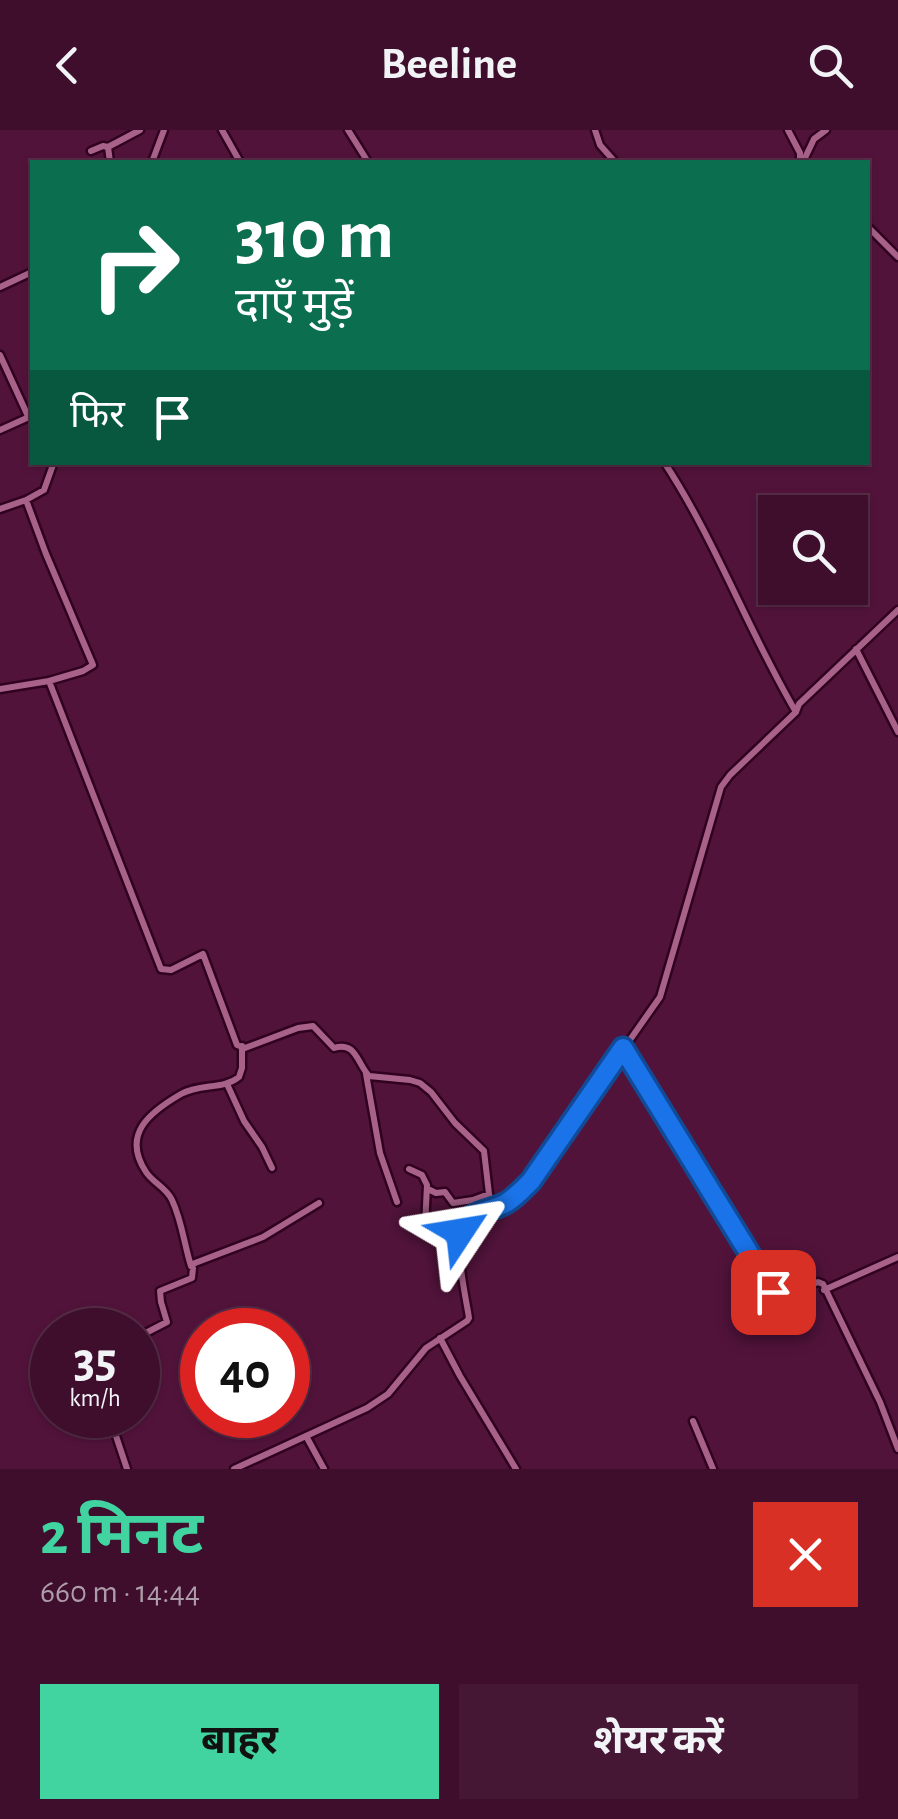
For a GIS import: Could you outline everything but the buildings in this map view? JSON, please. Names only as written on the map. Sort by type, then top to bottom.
[{"type":"street","points":[[91,151],[108,147],[140,130]]},
{"type":"street","points":[[153,160],[164,130]]},
{"type":"street","points":[[222,130],[239,160]]},
{"type":"street","points":[[348,130],[367,160]]},
{"type":"street","points":[[595,130],[600,144],[613,160]]},
{"type":"street","points":[[788,130],[802,160]]},
{"type":"street","points":[[803,160],[814,139],[826,130]]},
{"type":"street","points":[[108,147],[110,160]]},
{"type":"street","points":[[870,228],[897,253]]},
{"type":"street","points":[[0,287],[30,273]]},
{"type":"street","points":[[0,354],[30,416]]},
{"type":"street","points":[[0,430],[30,418]]},
{"type":"street","points":[[0,509],[44,490],[53,465]]},
{"type":"street","points":[[666,465],[693,508],[796,712]]},
{"type":"street","points":[[0,690],[49,682],[93,665],[26,500]]},
{"type":"street","points":[[310,1434],[384,1398],[414,1360],[464,1324],[468,1318],[461,1226],[470,1216],[494,1210],[514,1198],[531,1181],[660,997],[721,787],[796,712],[799,704],[898,610]]},
{"type":"street","points":[[856,649],[898,732]]},
{"type":"street","points":[[49,682],[160,968],[171,970],[203,954],[237,1044],[254,1045],[313,1026],[334,1048],[352,1050],[366,1073],[380,1153],[398,1202]]},
{"type":"street","points":[[160,1326],[167,1322],[160,1291],[192,1278],[193,1268],[170,1195],[147,1174],[136,1136],[145,1121],[182,1094],[199,1086],[227,1084],[240,1077],[242,1046]]},
{"type":"street","points":[[623,1048],[778,1299],[823,1284],[880,1402],[898,1449]]},
{"type":"street","points":[[366,1073],[417,1082],[431,1092],[484,1151],[494,1210]]},
{"type":"street","points":[[227,1084],[272,1168]]},
{"type":"street","points":[[409,1169],[422,1175],[428,1189],[425,1227]]},
{"type":"street","points":[[428,1189],[446,1192],[453,1203],[489,1194]]},
{"type":"street","points":[[191,1266],[264,1237],[319,1203]]},
{"type":"street","points":[[824,1290],[898,1258]]},
{"type":"street","points":[[440,1338],[516,1469]]},
{"type":"street","points":[[694,1420],[713,1469]]},
{"type":"street","points":[[116,1438],[126,1469]]},
{"type":"street","points":[[234,1469],[302,1438]]},
{"type":"street","points":[[307,1438],[324,1469]]},
{"type":"route","points":[[460,1232],[470,1216],[508,1202],[531,1181],[623,1048],[773,1292]]}]
